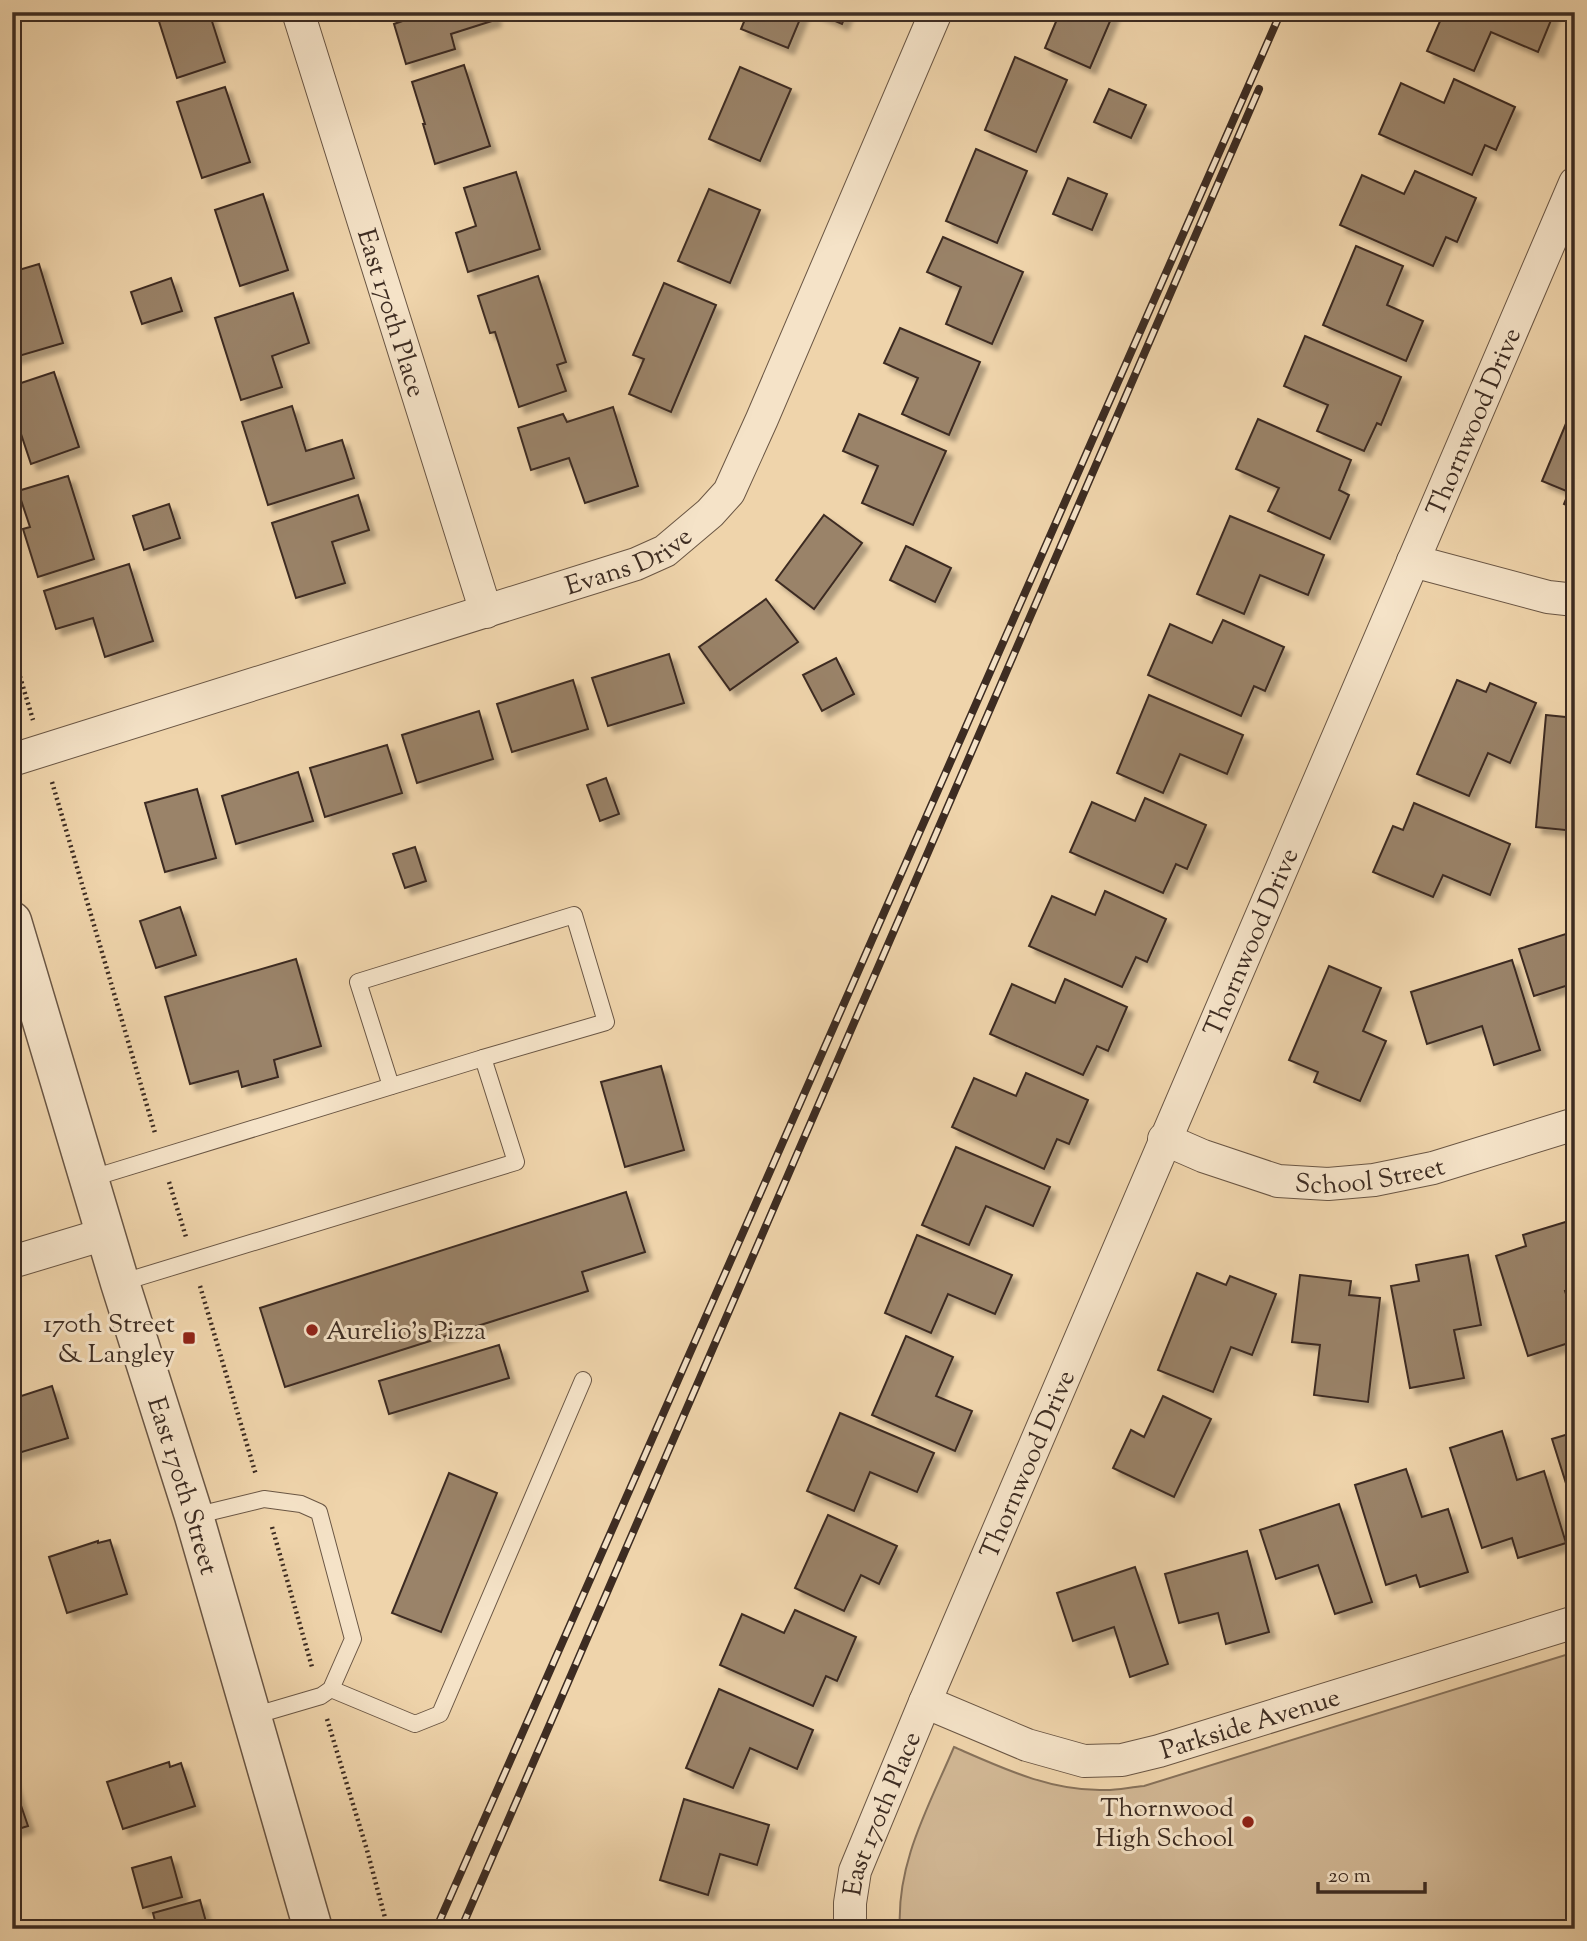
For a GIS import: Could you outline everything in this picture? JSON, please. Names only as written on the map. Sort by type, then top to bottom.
[{"type":"street","name":"East 170th Place","points":[[298,12],[486,612]]},
{"type":"street","name":"Evans Drive","points":[[12,760],[636,564],[664,551],[710,513],[729,492],[936,12]]},
{"type":"street","name":"Thornwood Drive","points":[[925,1702],[1575,183]]},
{"type":"street","points":[[1413,561],[1548,597],[1575,600]]},
{"type":"street","name":"East 170th Street","points":[[12,921],[105,1234],[194,1516],[313,1929]]},
{"type":"street","name":"School Street","points":[[1164,1139],[1203,1156],[1278,1181],[1328,1184],[1374,1180],[1433,1168],[1575,1124]]},
{"type":"street","points":[[12,1262],[105,1234]]},
{"type":"street","name":"Parkside Avenue","points":[[925,1702],[1027,1745],[1084,1761],[1122,1759],[1159,1751],[1575,1622]]},
{"type":"street","name":"East 170th Place","points":[[850,1929],[850,1903],[855,1871],[925,1702]]},
{"type":"lane","points":[[89,1179],[606,1022],[574,915],[358,982],[391,1086]]},
{"type":"lane","points":[[120,1283],[516,1162],[483,1058]]},
{"type":"lane","points":[[253,1716],[326,1693],[415,1724],[440,1714],[583,1380]]},
{"type":"lane","points":[[194,1516],[264,1499],[301,1504],[319,1511],[353,1639],[326,1693]]},
{"type":"path","points":[[12,650],[30,712]]},
{"type":"path","points":[[55,794],[264,1499],[326,1693],[388,1929]]},
{"type":"shaded area","name":"Thornwood High School","points":[[1575,1652],[1575,1929],[900,1929],[903,1881],[909,1858],[916,1835],[954,1747],[1028,1777],[1066,1787],[1106,1790],[1144,1786]]},
{"type":"building","points":[[156,12],[209,12],[225,62],[177,78]]},
{"type":"building","points":[[428,12],[493,12],[495,20],[451,34],[455,49],[406,64],[394,24]]},
{"type":"building","points":[[748,12],[803,12],[788,48],[741,29]]},
{"type":"building","points":[[814,12],[847,12],[842,24]]},
{"type":"building","points":[[1060,12],[1114,12],[1090,68],[1045,48]]},
{"type":"building","points":[[1444,12],[1554,13],[1538,52],[1491,32],[1474,71],[1427,51]]},
{"type":"building","points":[[1015,57],[1067,80],[1036,152],[985,130]]},
{"type":"building","points":[[464,65],[490,146],[435,164],[412,82]]},
{"type":"building","points":[[740,67],[791,89],[760,161],[709,139]]},
{"type":"building","points":[[1454,79],[1515,107],[1496,150],[1485,145],[1472,175],[1379,134],[1401,83],[1444,103]]},
{"type":"building","points":[[225,87],[250,162],[202,178],[177,102]]},
{"type":"building","points":[[1109,89],[1146,105],[1131,138],[1094,122]]},
{"type":"building","points":[[976,149],[1027,171],[997,243],[946,221]]},
{"type":"building","points":[[1415,171],[1476,198],[1457,242],[1446,237],[1433,266],[1340,225],[1362,175],[1404,194]]},
{"type":"building","points":[[516,172],[540,249],[468,272],[456,233],[476,226],[464,188]]},
{"type":"building","points":[[1068,178],[1107,194],[1092,230],[1053,214]]},
{"type":"building","points":[[709,189],[760,210],[730,283],[678,261]]},
{"type":"building","points":[[263,194],[288,270],[240,286],[215,210]]},
{"type":"building","points":[[943,237],[1023,272],[992,344],[946,324],[961,287],[927,272]]},
{"type":"building","points":[[1356,246],[1403,266],[1387,305],[1423,321],[1406,361],[1323,325]]},
{"type":"building","points":[[39,264],[63,343],[12,358],[12,272]]},
{"type":"building","points":[[538,276],[566,362],[557,365],[566,391],[519,407],[495,332],[490,333],[478,296]]},
{"type":"building","points":[[171,278],[182,311],[142,324],[131,292]]},
{"type":"building","points":[[664,283],[716,305],[671,412],[629,394],[644,359],[633,355]]},
{"type":"building","points":[[293,293],[309,343],[272,356],[282,387],[241,400],[215,318]]},
{"type":"building","points":[[900,328],[980,362],[949,435],[902,414],[918,378],[884,363]]},
{"type":"building","points":[[1305,336],[1401,377],[1381,425],[1377,423],[1364,451],[1317,431],[1328,405],[1284,386]]},
{"type":"building","points":[[54,372],[79,447],[31,464],[12,407],[12,386]]},
{"type":"building","points":[[1575,402],[1575,509],[1564,504],[1569,492],[1542,481]]},
{"type":"building","points":[[292,406],[306,451],[342,440],[354,478],[268,505],[242,422]]},
{"type":"building","points":[[613,407],[638,486],[585,503],[569,458],[531,470],[518,428],[563,414],[567,422]]},
{"type":"building","points":[[859,414],[946,451],[913,525],[862,503],[878,466],[843,451]]},
{"type":"building","points":[[1258,419],[1351,460],[1339,490],[1349,495],[1330,539],[1268,511],[1279,488],[1236,469]]},
{"type":"building","points":[[68,476],[94,559],[38,577],[23,529],[30,527],[18,491]]},
{"type":"building","points":[[358,495],[369,530],[332,542],[345,583],[296,598],[272,523]]},
{"type":"building","points":[[169,504],[180,538],[144,550],[133,516]]},
{"type":"building","points":[[824,515],[862,543],[814,609],[776,580]]},
{"type":"building","points":[[1230,516],[1324,555],[1308,595],[1260,575],[1244,614],[1197,594]]},
{"type":"building","points":[[906,546],[951,568],[935,602],[890,580]]},
{"type":"building","points":[[129,564],[153,641],[105,657],[93,618],[56,629],[44,591]]},
{"type":"building","points":[[766,599],[798,642],[730,690],[699,647]]},
{"type":"building","points":[[1223,620],[1284,647],[1265,691],[1254,686],[1241,716],[1148,675],[1170,624],[1212,643]]},
{"type":"building","points":[[669,654],[684,703],[608,726],[592,678]]},
{"type":"building","points":[[836,658],[854,694],[822,711],[803,675]]},
{"type":"building","points":[[573,680],[588,729],[512,752],[497,704]]},
{"type":"building","points":[[1457,680],[1486,692],[1490,683],[1536,703],[1510,763],[1488,753],[1469,796],[1417,774]]},
{"type":"building","points":[[1149,695],[1243,735],[1227,774],[1180,754],[1163,793],[1117,773]]},
{"type":"building","points":[[479,711],[493,759],[417,783],[402,735]]},
{"type":"building","points":[[1546,715],[1575,718],[1575,831],[1536,827]]},
{"type":"building","points":[[387,745],[402,793],[325,817],[310,768]]},
{"type":"building","points":[[298,772],[313,821],[236,844],[222,796]]},
{"type":"building","points":[[606,778],[619,814],[600,821],[587,785]]},
{"type":"building","points":[[197,789],[216,858],[165,872],[145,803]]},
{"type":"building","points":[[1145,798],[1206,825],[1187,869],[1176,864],[1163,893],[1070,852],[1092,802],[1135,821]]},
{"type":"building","points":[[1414,803],[1510,844],[1490,895],[1443,875],[1433,897],[1373,872],[1393,826],[1403,830]]},
{"type":"building","points":[[415,847],[426,881],[405,888],[393,854]]},
{"type":"building","points":[[1105,891],[1166,919],[1147,962],[1136,957],[1122,987],[1029,946],[1052,896],[1095,915]]},
{"type":"building","points":[[180,907],[196,955],[156,968],[140,921]]},
{"type":"building","points":[[1575,931],[1575,983],[1534,996],[1519,949]]},
{"type":"building","points":[[296,959],[321,1046],[274,1060],[278,1077],[242,1087],[238,1071],[190,1084],[165,997]]},
{"type":"building","points":[[1512,960],[1540,1050],[1494,1065],[1482,1026],[1427,1044],[1411,992]]},
{"type":"building","points":[[1329,966],[1381,988],[1363,1031],[1386,1041],[1360,1101],[1314,1082],[1318,1072],[1289,1060]]},
{"type":"building","points":[[1065,979],[1127,1007],[1108,1051],[1097,1046],[1083,1075],[990,1034],[1012,984],[1055,1003]]},
{"type":"building","points":[[661,1066],[684,1150],[625,1167],[601,1082]]},
{"type":"building","points":[[1026,1073],[1088,1100],[1069,1144],[1057,1139],[1044,1169],[952,1127],[974,1078],[1016,1096]]},
{"type":"building","points":[[956,1147],[1050,1187],[1033,1226],[986,1206],[969,1245],[922,1225]]},
{"type":"building","points":[[626,1192],[645,1252],[582,1272],[588,1291],[285,1387],[260,1308]]},
{"type":"building","points":[[1572,1220],[1575,1227],[1575,1288],[1565,1291],[1575,1322],[1575,1341],[1528,1356],[1496,1256],[1526,1246],[1523,1235]]},
{"type":"building","points":[[917,1235],[1012,1275],[995,1314],[948,1294],[931,1333],[885,1313]]},
{"type":"building","points":[[1468,1255],[1481,1325],[1454,1330],[1464,1378],[1410,1388],[1391,1286],[1419,1281],[1416,1265]]},
{"type":"building","points":[[1197,1273],[1226,1285],[1230,1276],[1276,1294],[1252,1355],[1231,1347],[1213,1392],[1158,1370]]},
{"type":"building","points":[[1300,1275],[1351,1281],[1349,1295],[1380,1298],[1368,1402],[1314,1395],[1320,1345],[1292,1342]]},
{"type":"building","points":[[906,1336],[953,1357],[936,1396],[972,1411],[955,1451],[872,1415]]},
{"type":"building","points":[[499,1345],[509,1378],[389,1414],[379,1381]]},
{"type":"building","points":[[52,1386],[68,1438],[12,1455],[12,1399]]},
{"type":"building","points":[[1163,1396],[1211,1419],[1174,1497],[1113,1468],[1131,1430],[1144,1437]]},
{"type":"building","points":[[840,1413],[934,1453],[917,1492],[870,1472],[854,1511],[807,1491]]},
{"type":"building","points":[[1502,1431],[1517,1480],[1544,1471],[1566,1543],[1518,1558],[1512,1538],[1482,1548],[1450,1448]]},
{"type":"building","points":[[1575,1432],[1575,1512],[1552,1439]]},
{"type":"building","points":[[1406,1469],[1422,1517],[1448,1509],[1468,1572],[1420,1587],[1416,1575],[1386,1585],[1355,1485]]},
{"type":"building","points":[[449,1473],[497,1493],[441,1632],[392,1613]]},
{"type":"building","points":[[1339,1504],[1372,1602],[1335,1614],[1318,1565],[1276,1579],[1260,1530]]},
{"type":"building","points":[[828,1515],[897,1546],[879,1584],[861,1575],[844,1611],[795,1588]]},
{"type":"building","points":[[110,1540],[127,1594],[67,1613],[49,1557],[98,1541]]},
{"type":"building","points":[[1247,1551],[1269,1632],[1226,1644],[1218,1613],[1179,1623],[1165,1574]]},
{"type":"building","points":[[1135,1567],[1168,1664],[1130,1677],[1114,1627],[1073,1641],[1057,1593]]},
{"type":"building","points":[[795,1610],[856,1637],[837,1681],[826,1676],[813,1706],[720,1665],[742,1614],[784,1633]]},
{"type":"building","points":[[719,1689],[813,1730],[797,1769],[750,1748],[733,1788],[686,1768]]},
{"type":"building","points":[[169,1762],[170,1767],[181,1763],[195,1806],[123,1829],[107,1782]]},
{"type":"building","points":[[12,1779],[28,1826],[12,1831]]},
{"type":"building","points":[[684,1799],[769,1825],[757,1865],[720,1854],[708,1895],[660,1880]]},
{"type":"building","points":[[171,1857],[182,1897],[143,1908],[132,1868]]},
{"type":"building","points":[[200,1900],[208,1929],[157,1929],[153,1913]]},
{"type":"railway","points":[[436,1929],[1281,12]]},
{"type":"railway","points":[[461,1929],[1259,89]]},
{"type":"place","name":"Aurelio's Pizza","points":[[312,1330]]},
{"type":"place","name":"170th Street & Langley","points":[[189,1338]]},
{"type":"place","name":"Thornwood High School","points":[[1248,1822]]}]
